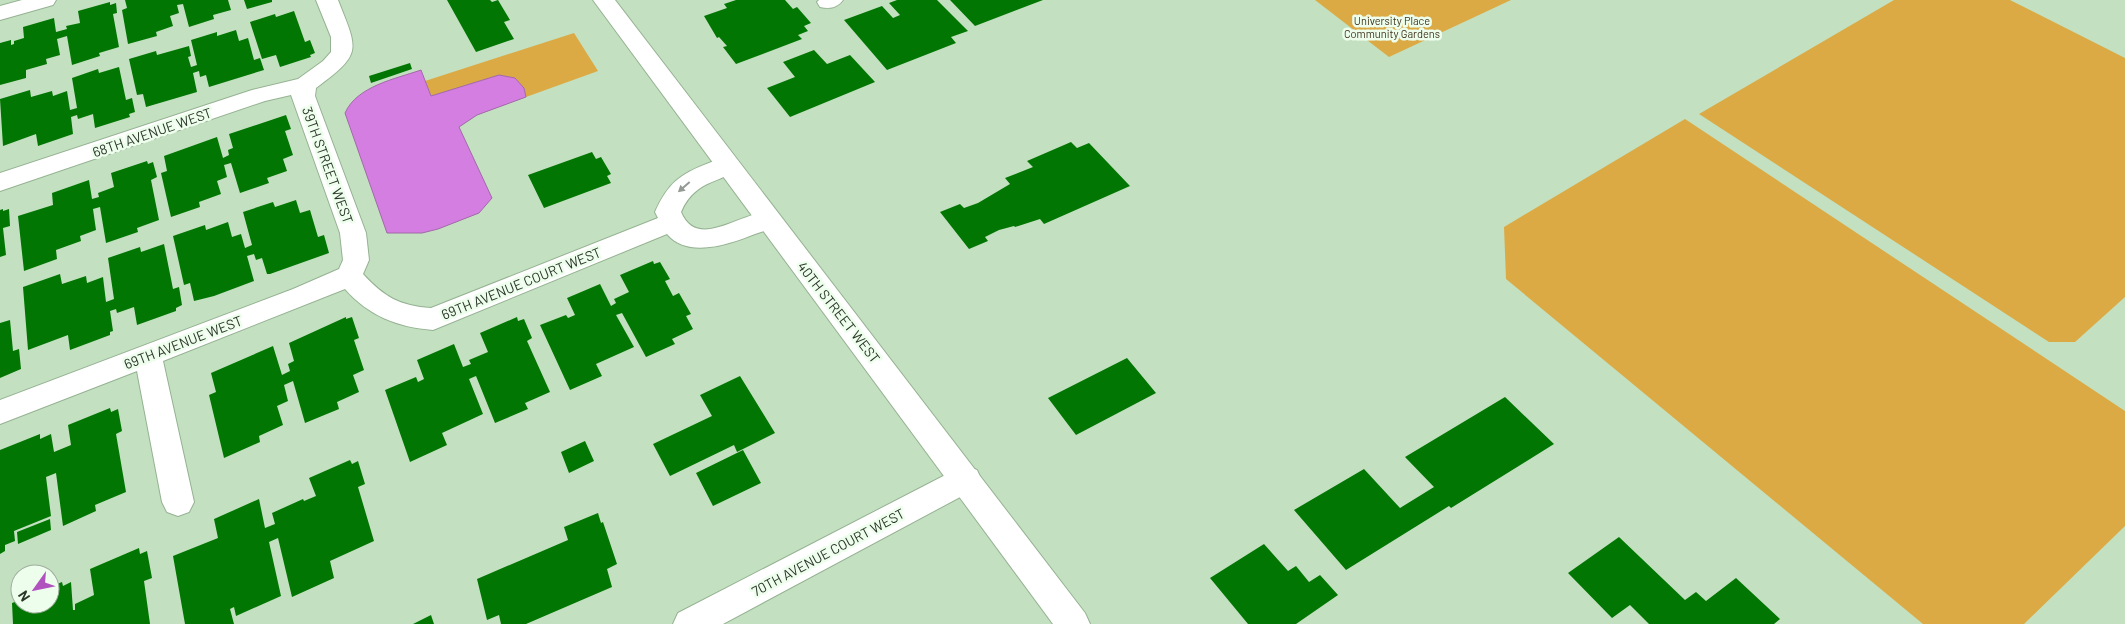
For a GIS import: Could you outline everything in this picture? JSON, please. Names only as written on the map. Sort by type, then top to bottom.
[{"type":"street","points":[[0,13],[45,0]]},
{"type":"street","points":[[305,85],[339,58],[343,49],[341,38],[326,0]]},
{"type":"street","name":"40TH STREET WEST","points":[[604,0],[1074,624]]},
{"type":"street","name":"68TH AVENUE WEST","points":[[0,182],[260,95],[305,85]]},
{"type":"street","name":"39TH STREET WEST","points":[[305,85],[304,96],[353,233],[353,268]]},
{"type":"street","points":[[728,165],[693,179],[674,196],[668,212],[672,222],[681,232],[698,239],[730,234],[768,219]]},
{"type":"street","name":"69TH AVENUE COURT WEST","points":[[353,268],[363,291],[395,314],[411,318],[433,319],[672,222]]},
{"type":"street","name":"69TH AVENUE WEST","points":[[0,412],[303,296],[353,268]]},
{"type":"street","points":[[148,355],[178,502]]},
{"type":"street","name":"70TH AVENUE COURT WEST","points":[[690,624],[966,479]]},
{"type":"green space","name":"University Place Community Gardens","points":[[1315,0],[1511,0],[1389,57]]},
{"type":"green space","points":[[1894,0],[2010,0],[2125,58],[2125,297],[2075,342],[2049,342],[1699,114]]},
{"type":"green space","points":[[574,33],[598,71],[526,97],[524,88],[515,78],[499,75],[431,96],[425,81]]},
{"type":"green space","points":[[1685,119],[2125,411],[2125,526],[2024,624],[1923,624],[1506,279],[1504,227]]},
{"type":"shaded area","points":[[421,70],[431,96],[499,75],[515,78],[524,88],[526,97],[477,115],[459,127],[492,198],[479,213],[438,229],[422,233],[387,233],[345,113],[358,96],[367,90],[389,80]]},
{"type":"building","points":[[125,0],[228,0],[231,10],[213,15],[214,19],[189,27],[183,4],[177,5],[179,13],[170,16],[173,26],[156,32],[157,36],[128,44],[122,10],[127,8]]},
{"type":"building","points":[[244,0],[272,0],[272,2],[247,9]]},
{"type":"building","points":[[447,0],[490,0],[492,2],[498,0],[510,20],[504,22],[514,39],[476,52]]},
{"type":"building","points":[[736,0],[785,0],[793,9],[797,7],[811,23],[804,26],[808,31],[798,35],[802,39],[736,64],[723,47],[727,46],[719,37],[717,38],[704,16],[727,8],[724,4]]},
{"type":"building","points":[[897,0],[937,0],[968,31],[951,37],[956,43],[887,70],[844,20],[882,6],[893,18],[900,15],[889,3]]},
{"type":"building","points":[[950,0],[1043,0],[975,26]]},
{"type":"building","points":[[110,2],[110,5],[116,3],[117,13],[113,14],[119,47],[99,53],[100,56],[72,65],[67,36],[57,39],[60,55],[46,59],[47,64],[26,70],[26,78],[0,85],[0,43],[11,40],[11,45],[14,44],[14,41],[24,38],[23,27],[54,18],[56,32],[67,29],[66,26],[80,23],[78,11]]},
{"type":"building","points":[[294,11],[305,42],[310,40],[315,53],[310,55],[311,57],[280,67],[276,55],[262,59],[250,22],[275,14],[276,17]]},
{"type":"building","points":[[236,30],[239,41],[248,38],[254,60],[260,58],[264,70],[209,87],[206,75],[200,77],[199,71],[193,73],[197,92],[146,107],[143,94],[137,95],[129,59],[156,51],[157,55],[189,46],[191,56],[188,57],[191,67],[197,65],[191,40],[217,32],[217,36]]},
{"type":"building","points":[[814,50],[827,64],[850,55],[875,82],[790,117],[767,88],[795,77],[783,62]]},
{"type":"building","points":[[410,63],[412,69],[371,83],[369,76]]},
{"type":"building","points":[[119,67],[126,100],[132,98],[135,112],[129,114],[130,117],[95,128],[93,114],[78,119],[77,115],[71,117],[73,134],[38,146],[36,134],[3,146],[0,99],[30,90],[31,97],[52,91],[53,96],[67,91],[70,110],[77,108],[72,78],[98,69],[99,73]]},
{"type":"building","points":[[286,115],[291,129],[285,131],[293,155],[283,159],[287,171],[267,178],[269,183],[240,193],[231,163],[224,165],[227,177],[217,181],[221,194],[199,202],[200,207],[171,217],[161,173],[167,171],[164,156],[217,137],[223,158],[229,155],[228,150],[233,148],[229,134]]},
{"type":"building","points":[[1071,142],[1077,148],[1089,143],[1130,186],[1044,224],[1040,219],[999,230],[985,237],[988,241],[969,249],[940,212],[960,204],[964,208],[978,203],[1010,184],[1005,178],[1033,167],[1027,161]]},
{"type":"building","points":[[592,152],[596,159],[601,157],[611,174],[607,176],[611,183],[544,208],[528,175]]},
{"type":"building","points":[[147,161],[148,164],[153,162],[157,177],[151,180],[159,220],[137,228],[138,232],[106,243],[100,207],[93,209],[96,230],[80,236],[81,241],[56,250],[57,259],[24,271],[18,216],[53,205],[52,193],[89,180],[92,199],[99,197],[98,193],[114,187],[111,173]]},
{"type":"building","points":[[296,200],[300,213],[310,210],[318,237],[324,235],[329,253],[270,274],[267,274],[262,258],[256,260],[254,254],[247,256],[254,281],[214,296],[194,301],[190,283],[184,285],[173,236],[205,225],[206,230],[228,222],[232,237],[241,234],[245,248],[252,245],[243,212],[273,202],[275,207]]},
{"type":"building","points":[[3,209],[3,211],[9,209],[10,226],[3,228],[6,255],[0,257],[0,210]]},
{"type":"building","points":[[164,244],[173,289],[179,287],[182,305],[176,308],[176,311],[137,325],[134,307],[117,313],[116,309],[110,311],[113,331],[110,332],[110,335],[70,350],[68,335],[28,350],[23,287],[60,274],[62,284],[86,276],[87,283],[103,277],[106,302],[114,299],[108,258],[140,247],[141,252]]},
{"type":"building","points":[[653,261],[654,264],[660,262],[670,279],[665,281],[673,296],[679,293],[691,314],[686,316],[693,329],[672,339],[675,344],[646,357],[622,313],[616,315],[634,347],[596,364],[602,376],[570,390],[540,325],[566,315],[568,318],[575,315],[567,298],[600,284],[611,306],[616,303],[614,299],[629,292],[620,275]]},
{"type":"building","points":[[346,317],[346,319],[352,317],[359,338],[354,340],[364,370],[353,375],[359,392],[337,402],[339,409],[305,423],[293,381],[284,385],[288,401],[277,406],[283,425],[259,436],[260,442],[224,458],[209,395],[216,392],[211,373],[273,346],[282,375],[290,371],[288,364],[294,361],[289,343]]},
{"type":"building","points":[[517,317],[518,321],[524,319],[532,338],[527,341],[550,392],[525,403],[528,409],[495,423],[476,376],[469,379],[483,414],[442,433],[447,445],[410,462],[385,390],[416,377],[418,382],[424,379],[417,360],[454,344],[463,367],[471,364],[469,360],[488,352],[480,333]]},
{"type":"building","points":[[10,320],[13,351],[19,349],[21,369],[0,378],[0,323]]},
{"type":"building","points":[[1127,358],[1156,393],[1076,435],[1048,398]]},
{"type":"building","points":[[740,376],[775,433],[737,452],[734,445],[670,476],[653,444],[712,416],[700,395]]},
{"type":"building","points":[[1505,397],[1554,444],[1346,570],[1294,510],[1364,469],[1400,508],[1434,487],[1405,457]]},
{"type":"building","points":[[110,408],[111,412],[118,409],[122,431],[116,434],[126,492],[95,505],[96,511],[63,526],[56,473],[46,477],[51,516],[14,531],[15,541],[5,545],[5,551],[0,554],[0,450],[40,434],[40,439],[51,434],[54,452],[71,445],[68,425]]},
{"type":"building","points":[[585,441],[594,461],[569,473],[561,452]]},
{"type":"building","points":[[743,450],[761,483],[713,506],[696,473]]},
{"type":"building","points":[[350,460],[352,464],[358,461],[365,484],[358,487],[374,541],[330,561],[334,578],[292,597],[278,538],[269,542],[281,596],[236,616],[234,607],[230,609],[234,624],[185,624],[173,556],[218,538],[214,519],[259,499],[265,528],[275,524],[272,513],[303,499],[304,501],[316,496],[309,478]]},
{"type":"building","points":[[598,513],[601,523],[603,522],[617,564],[607,569],[612,587],[526,624],[501,624],[499,615],[487,620],[477,579],[568,540],[564,527]]},
{"type":"building","points":[[50,519],[51,530],[18,544],[17,532]]},
{"type":"building","points":[[1619,537],[1685,600],[1696,592],[1706,601],[1736,578],[1780,619],[1774,624],[1649,624],[1630,605],[1612,618],[1568,573]]},
{"type":"building","points":[[1264,544],[1288,571],[1296,566],[1309,582],[1320,575],[1338,595],[1296,624],[1248,624],[1210,578]]},
{"type":"building","points":[[139,548],[140,554],[147,551],[152,578],[144,581],[150,624],[13,624],[13,614],[60,614],[60,583],[62,582],[63,586],[71,582],[73,610],[75,610],[75,604],[94,595],[90,569]]},
{"type":"building","points":[[431,615],[434,624],[413,624]]}]
